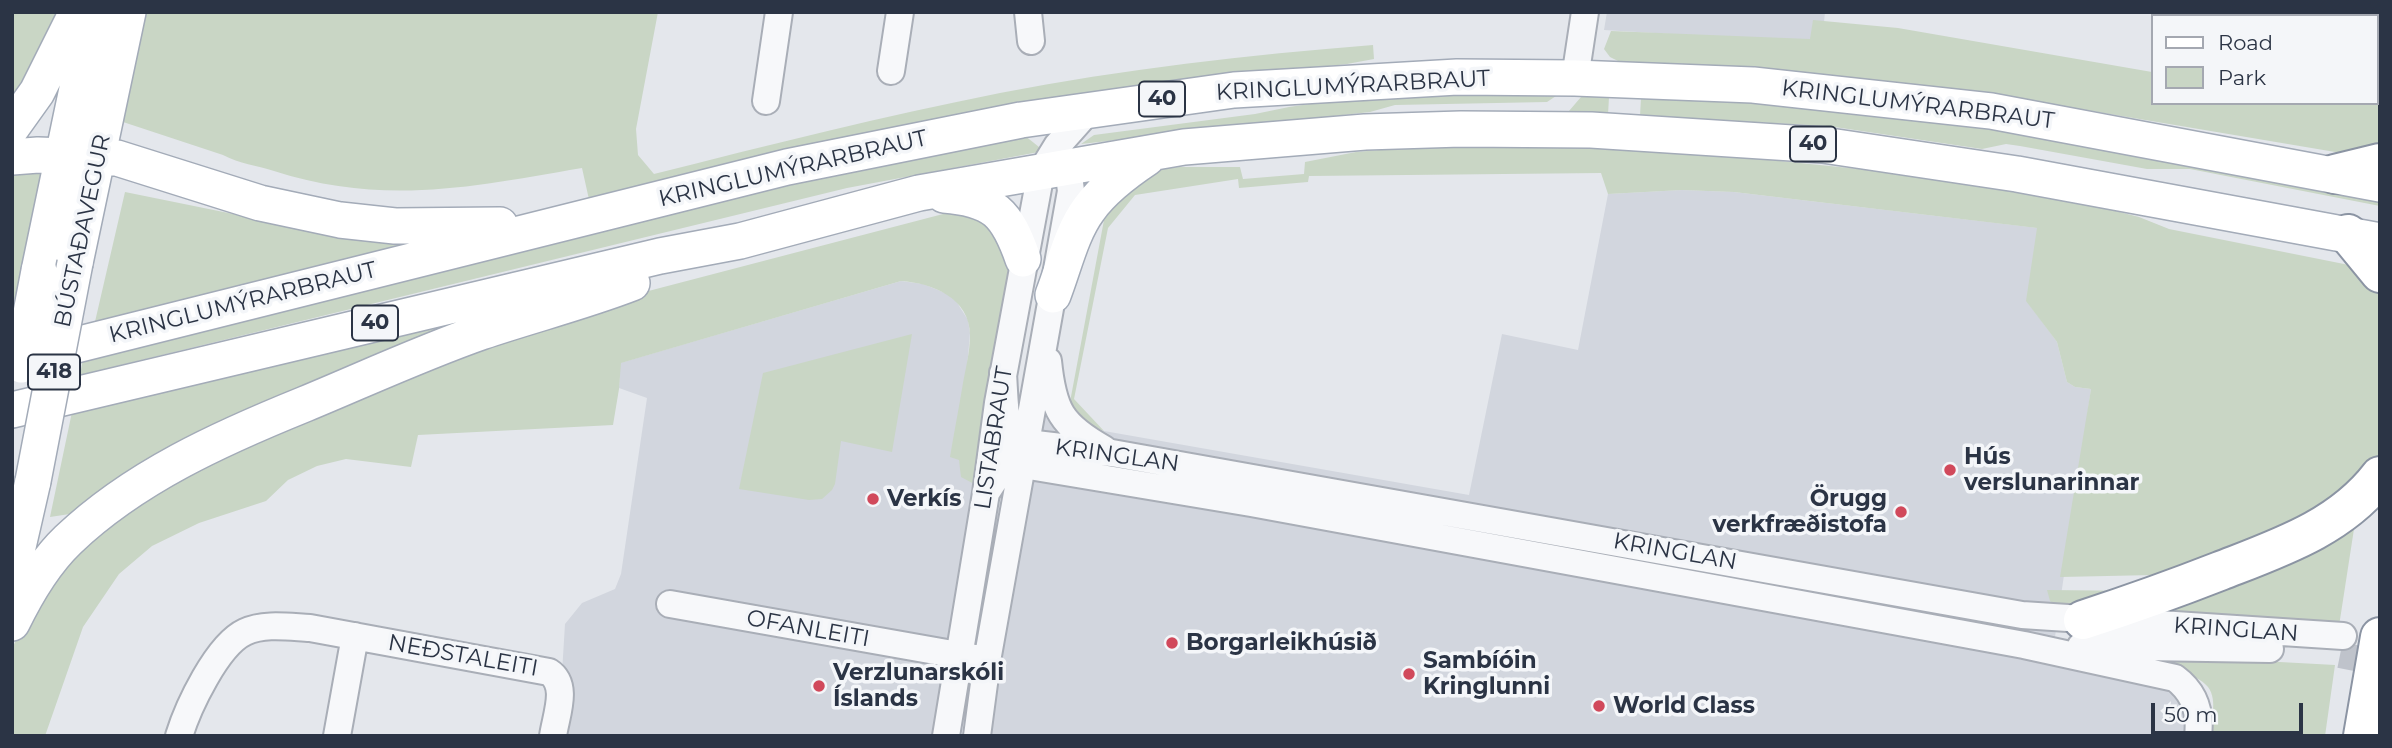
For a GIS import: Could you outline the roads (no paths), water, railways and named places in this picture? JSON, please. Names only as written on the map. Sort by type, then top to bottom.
[{"type":"highway","points":[[2335,174],[2380,163]]},
{"type":"highway","points":[[2364,237],[2380,273]]},
{"type":"highway","points":[[2082,620],[2142,601],[2295,541],[2340,516],[2380,476]]},
{"type":"highway","points":[[2354,643],[2362,729]]},
{"type":"main road","points":[[12,127],[37,92],[77,12]]},
{"type":"main road","name":"BÚSTAÐAVEGUR","points":[[12,573],[17,530],[33,481],[75,263],[93,12]]},
{"type":"main road","name":"BÚSTAÐAVEGUR","points":[[12,409],[39,271],[81,156],[128,12]]},
{"type":"main road","name":"KRINGLUMÝRARBRAUT","points":[[12,360],[787,167],[1021,120],[1234,90],[1457,77],[1575,78],[1753,85],[1991,111],[2380,184]]},
{"type":"main road","points":[[1461,129],[1469,114],[1483,107],[1553,106],[1566,100],[1573,89],[1575,78]]},
{"type":"main road","name":"KRINGLUMÝRARBRAUT","points":[[12,409],[660,256],[740,241],[919,193],[1055,162],[1184,147],[1352,133],[1461,129],[1591,130],[1823,145],[2017,174],[2364,237]]},
{"type":"main road","points":[[1053,295],[1077,229],[1089,209],[1110,186],[1156,152]]},
{"type":"main road","points":[[12,157],[117,158],[260,204],[340,220],[396,226],[556,225]]},
{"type":"main road","points":[[919,193],[968,198],[986,204],[1000,213],[1012,229],[1023,259]]},
{"type":"main road","points":[[12,623],[47,564],[66,541],[96,516],[158,473],[211,445],[479,333],[613,290],[740,241]]},
{"type":"main road","points":[[17,530],[96,516]]},
{"type":"street","points":[[766,101],[779,12]]},
{"type":"street","points":[[891,71],[900,12]]},
{"type":"street","points":[[1028,12],[1031,41]]},
{"type":"street","points":[[1575,78],[1585,12]]},
{"type":"street","points":[[1055,162],[1090,109]]},
{"type":"street","points":[[1021,120],[1039,127],[1055,162]]},
{"type":"street","name":"LISTABRAUT","points":[[946,736],[1023,259],[1055,162]]},
{"type":"street","name":"LISTABRAUT","points":[[977,736],[1021,453],[1046,335],[1071,191],[1055,162]]},
{"type":"street","points":[[1046,335],[1051,385],[1063,418],[1077,434],[1112,453]]},
{"type":"street","points":[[986,493],[1021,453],[1009,430],[1003,373]]},
{"type":"street","name":"KRINGLAN","points":[[1021,453],[1112,453],[2022,615],[2354,643]]},
{"type":"street","name":"KRINGLAN","points":[[1021,453],[1251,503],[2024,645],[2175,678],[2188,687],[2197,706],[2198,736]]},
{"type":"street","name":"OFANLEITI","points":[[670,604],[987,661]]},
{"type":"street","name":"NEÐSTALEITI","points":[[179,736],[197,694],[230,641],[246,631],[263,627],[310,628],[540,668],[557,677],[561,689],[553,736]]},
{"type":"street","name":"NEÐSTALEITI","points":[[337,736],[355,636]]},
{"type":"street","name":"KRINGLAN","points":[[2024,645],[2278,649],[2354,643]]},
{"type":"tunnel","points":[[2340,655],[2380,663]]},
{"type":"place","name":"Hús verslunarinnar","points":[[1950,470]]},
{"type":"place","name":"Verkís","points":[[873,499]]},
{"type":"place","name":"Örugg verkfræðistofa","points":[[1901,512]]},
{"type":"place","name":"Borgarleikhúsið","points":[[1172,643]]},
{"type":"place","name":"Sambíóin Kringlunni","points":[[1409,674]]},
{"type":"place","name":"Verzlunarskóli Íslands","points":[[819,686]]},
{"type":"place","name":"World Class","points":[[1599,706]]}]
